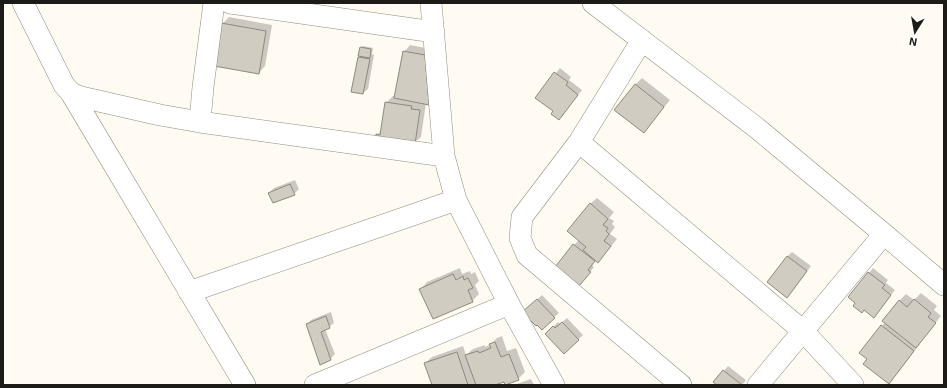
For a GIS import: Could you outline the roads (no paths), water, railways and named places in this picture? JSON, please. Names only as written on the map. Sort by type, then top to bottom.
[{"type":"street","points":[[23,3],[64,85],[71,93],[245,385]]},
{"type":"street","points":[[200,122],[214,3]]},
{"type":"street","points":[[230,3],[434,32]]},
{"type":"street","points":[[431,3],[444,156],[456,200],[509,304],[554,385]]},
{"type":"street","points":[[593,3],[758,129],[944,285]]},
{"type":"street","points":[[642,40],[579,142],[522,217],[520,238],[527,255],[681,385]]},
{"type":"street","points":[[71,93],[81,97],[160,115],[200,122],[444,156]]},
{"type":"street","points":[[579,142],[803,331],[853,385]]},
{"type":"street","points":[[189,292],[456,200]]},
{"type":"street","points":[[758,385],[884,234]]},
{"type":"street","points":[[315,385],[509,304]]}]
